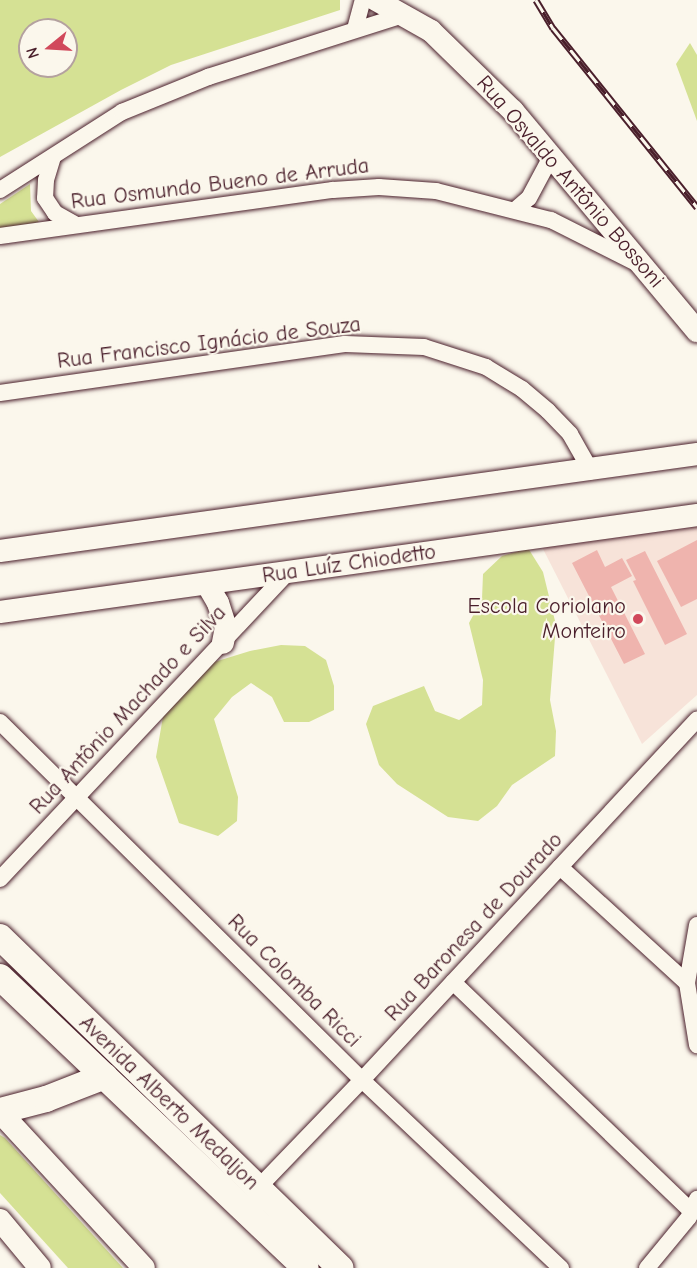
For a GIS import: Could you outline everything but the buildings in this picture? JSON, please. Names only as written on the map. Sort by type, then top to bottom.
[{"type":"main road","name":"Avenida Alberto Medaljon","points":[[0,937],[339,1268]]},
{"type":"main road","name":"Avenida Alberto Medaljon","points":[[0,977],[306,1268]]},
{"type":"main road","points":[[0,1112],[46,1099],[105,1076]]},
{"type":"street","points":[[355,29],[363,0]]},
{"type":"street","name":"Rua Osvaldo Antônio Bossoni","points":[[376,0],[431,31],[453,51],[552,155],[697,331]]},
{"type":"street","points":[[0,190],[130,109],[208,77],[404,15]]},
{"type":"street","points":[[515,210],[529,198],[552,155]]},
{"type":"street","points":[[53,156],[46,180],[45,198],[55,213],[75,224]]},
{"type":"street","name":"Rua Osmundo Bueno de Arruda","points":[[0,236],[333,190],[379,187],[436,190],[551,220],[646,269]]},
{"type":"street","name":"Rua Francisco Ignácio de Souza","points":[[0,393],[345,344],[424,347],[486,367],[522,389],[570,434],[591,471]]},
{"type":"street","points":[[0,550],[591,471],[697,454]]},
{"type":"street","name":"Rua Luíz Chiodetto","points":[[0,612],[697,515]]},
{"type":"street","name":"Rua Antônio Machado e Silva","points":[[0,879],[288,572]]},
{"type":"street","points":[[207,584],[218,603],[226,627],[223,643]]},
{"type":"street","name":"Rua Baronesa de Dourado","points":[[257,1189],[362,1080],[697,720]]},
{"type":"street","name":"Rua Colomba Ricci","points":[[0,722],[362,1080],[561,1268]]},
{"type":"street","points":[[560,867],[687,983]]},
{"type":"street","points":[[697,926],[691,948],[687,983],[697,1045]]},
{"type":"street","points":[[453,982],[694,1205],[689,1217],[647,1268]]},
{"type":"street","points":[[0,1112],[144,1268]]},
{"type":"street","points":[[0,1220],[40,1268]]},
{"type":"shaded area","name":"Escola Coriolano Monteiro","points":[[697,521],[697,695],[642,744],[540,543]]},
{"type":"green space","points":[[0,0],[340,0],[340,10],[171,65],[0,157]]},
{"type":"green space","points":[[690,43],[697,55],[697,121],[676,64]]},
{"type":"green space","points":[[30,184],[31,211],[39,222],[0,229],[0,204]]},
{"type":"green space","points":[[528,548],[543,572],[556,625],[550,700],[556,731],[555,756],[512,785],[497,806],[478,821],[448,817],[397,784],[379,765],[366,724],[373,706],[424,686],[435,711],[459,720],[482,705],[483,680],[469,623],[482,599],[483,574],[502,556]]},
{"type":"green space","points":[[281,645],[305,646],[326,660],[334,686],[334,710],[309,722],[284,722],[272,697],[251,683],[232,697],[214,719],[238,797],[237,821],[218,836],[179,823],[156,757],[165,705],[198,667],[250,651]]},
{"type":"green space","points":[[0,1135],[123,1268],[68,1268],[0,1193]]},
{"type":"railway","points":[[536,0],[553,28],[697,207]]},
{"type":"place","name":"Escola Coriolano Monteiro","points":[[638,619]]}]
